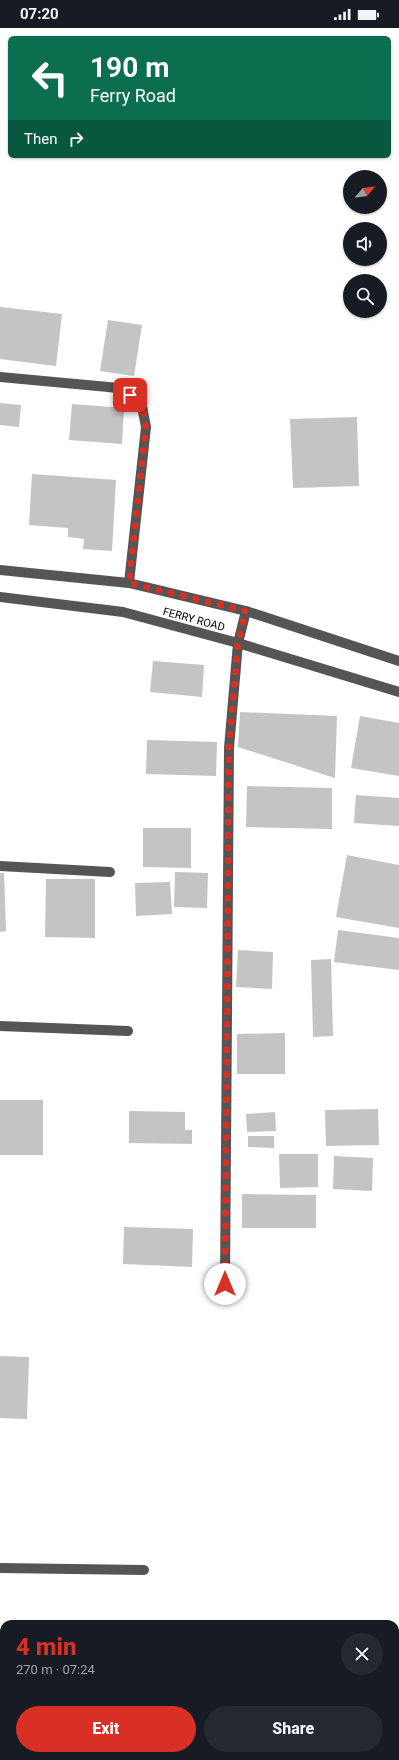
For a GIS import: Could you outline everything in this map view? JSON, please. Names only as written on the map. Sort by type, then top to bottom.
[{"type":"street","points":[[0,377],[119,388],[141,401],[146,427],[129,583]]},
{"type":"street","name":"FERRY ROAD","points":[[0,570],[129,583],[246,611],[399,661]]},
{"type":"street","name":"FERRY ROAD","points":[[0,597],[123,612],[238,643],[399,692]]},
{"type":"street","points":[[225,1284],[229,748],[238,643],[246,611]]},
{"type":"street","points":[[0,866],[110,872]]},
{"type":"street","points":[[0,1026],[128,1031]]},
{"type":"street","points":[[0,1568],[144,1570]]},
{"type":"building","points":[[0,307],[62,314],[56,366],[0,359]]},
{"type":"building","points":[[108,320],[142,325],[134,376],[100,371]]},
{"type":"building","points":[[0,403],[21,405],[19,427],[0,425]]},
{"type":"building","points":[[72,404],[124,408],[122,444],[69,440]]},
{"type":"building","points":[[357,417],[359,486],[293,488],[290,419]]},
{"type":"building","points":[[32,474],[116,480],[112,551],[83,549],[84,539],[68,537],[68,528],[29,525]]},
{"type":"building","points":[[153,661],[204,665],[202,697],[150,692]]},
{"type":"building","points":[[240,712],[337,716],[335,778],[238,747]]},
{"type":"building","points":[[360,716],[399,723],[399,776],[351,768]]},
{"type":"building","points":[[147,740],[217,742],[216,776],[146,774]]},
{"type":"building","points":[[247,786],[332,788],[332,829],[246,827]]},
{"type":"building","points":[[356,795],[399,798],[399,826],[354,823]]},
{"type":"building","points":[[143,828],[191,828],[191,868],[143,867]]},
{"type":"building","points":[[347,855],[399,865],[399,928],[336,917]]},
{"type":"building","points":[[175,872],[208,873],[207,908],[174,907]]},
{"type":"building","points":[[0,873],[4,873],[6,931],[0,932]]},
{"type":"building","points":[[46,879],[95,879],[95,938],[45,937]]},
{"type":"building","points":[[170,882],[172,914],[136,916],[135,883]]},
{"type":"building","points":[[338,930],[399,938],[399,970],[334,962]]},
{"type":"building","points":[[238,950],[273,952],[272,989],[236,987]]},
{"type":"building","points":[[331,959],[333,1036],[313,1037],[311,960]]},
{"type":"building","points":[[285,1033],[285,1074],[237,1074],[237,1034]]},
{"type":"building","points":[[0,1100],[43,1100],[43,1155],[0,1155]]},
{"type":"building","points":[[378,1109],[379,1145],[326,1146],[325,1110]]},
{"type":"building","points":[[129,1111],[185,1112],[185,1130],[192,1130],[192,1144],[129,1143]]},
{"type":"building","points":[[275,1112],[276,1131],[247,1132],[246,1114]]},
{"type":"building","points":[[248,1136],[274,1136],[274,1148],[248,1147]]},
{"type":"building","points":[[279,1154],[318,1154],[318,1187],[280,1188]]},
{"type":"building","points":[[334,1156],[373,1158],[372,1191],[333,1189]]},
{"type":"building","points":[[242,1194],[316,1195],[316,1228],[242,1228]]},
{"type":"building","points":[[124,1227],[193,1229],[192,1267],[123,1264]]},
{"type":"building","points":[[0,1356],[29,1357],[27,1419],[0,1418]]},
{"type":"route","points":[[130,395],[141,401],[146,427],[129,583],[246,611],[238,643],[229,748],[225,1284]]}]
